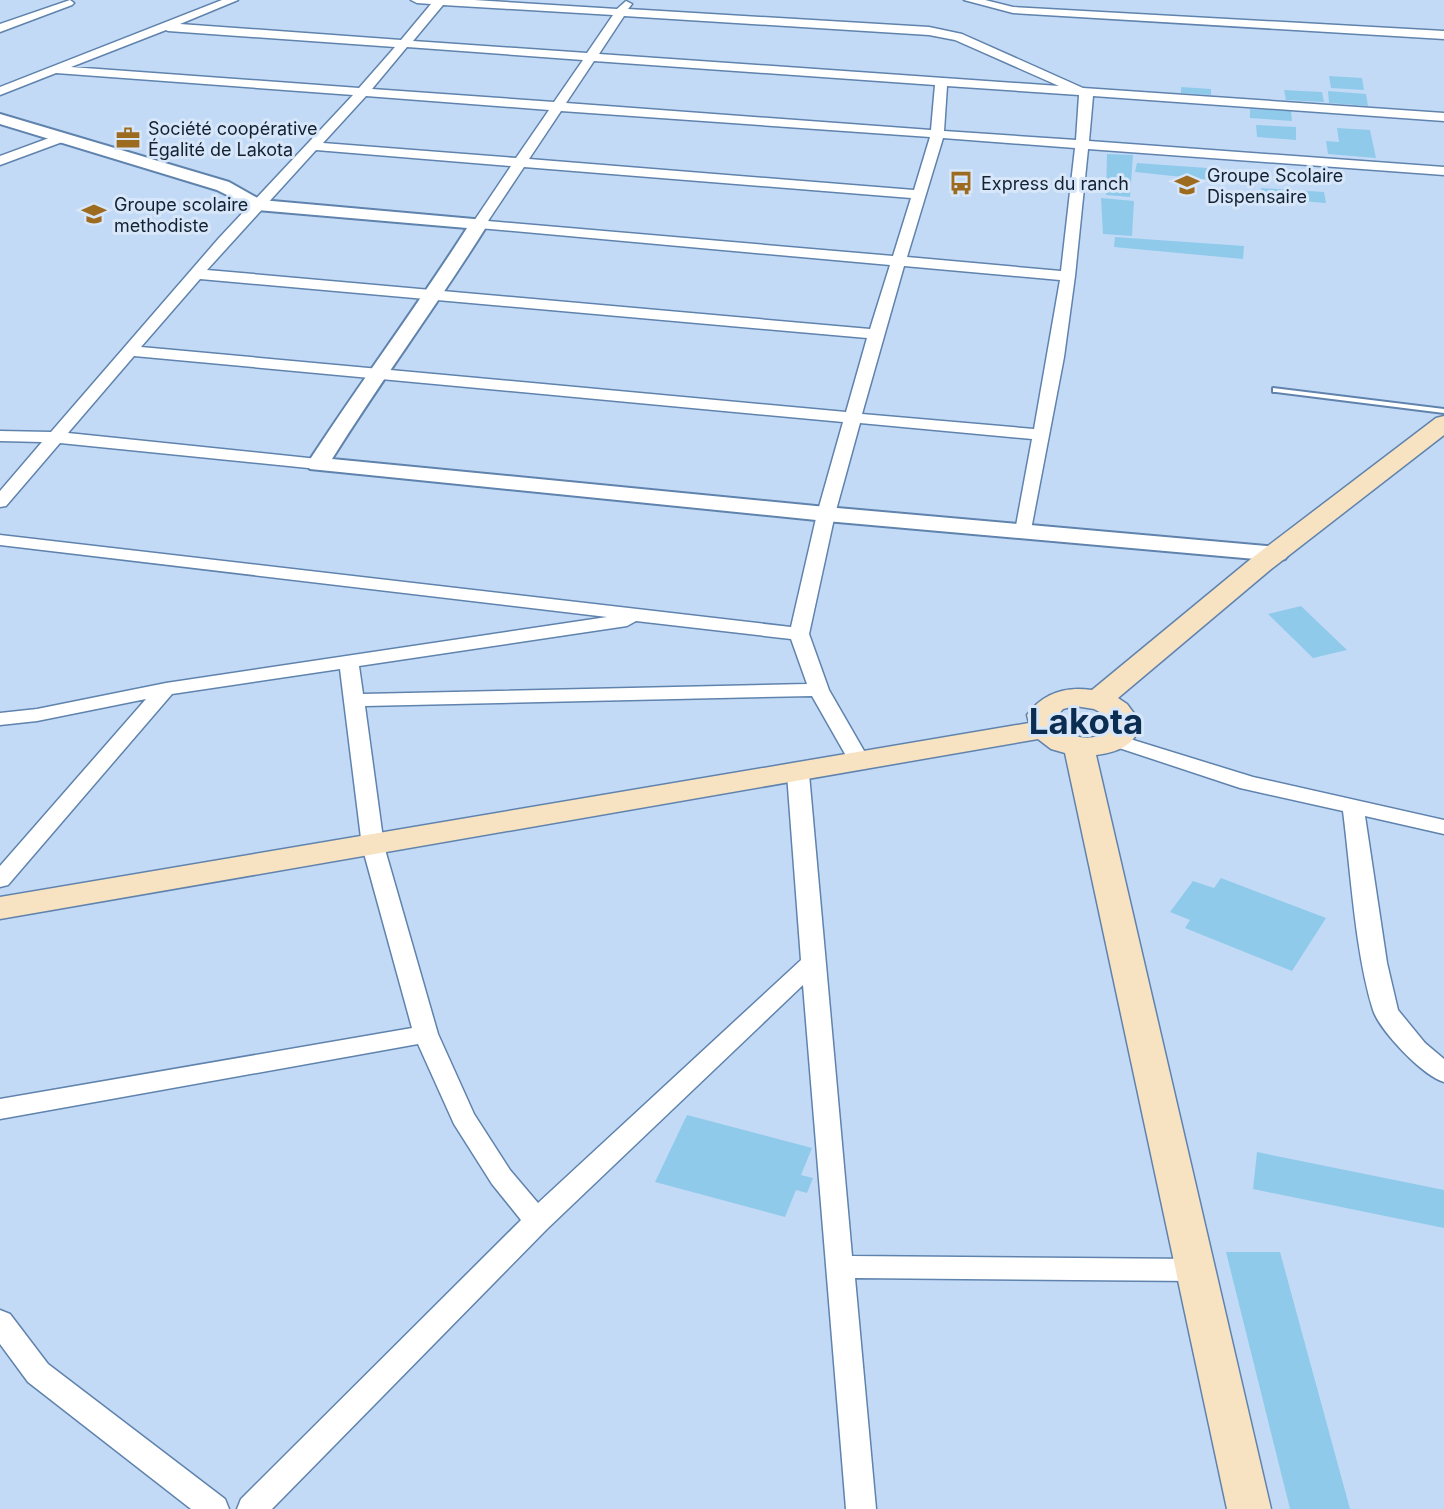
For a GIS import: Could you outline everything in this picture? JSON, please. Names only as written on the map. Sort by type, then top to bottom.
[{"type":"main road","points":[[1098,700],[1276,554],[1444,423]]},
{"type":"main road","points":[[1074,697],[1098,700],[1117,709],[1123,716],[1126,729],[1118,741],[1101,747],[1079,747],[1065,743],[1045,729],[1042,715],[1053,703],[1074,697]]},
{"type":"main road","points":[[0,908],[798,774],[1045,729]]},
{"type":"main road","points":[[1079,747],[1249,1509]]},
{"type":"street","points":[[0,92],[232,0]]},
{"type":"street","points":[[417,0],[910,29],[1003,9],[1066,6],[1444,35]]},
{"type":"street","points":[[318,464],[377,372],[433,296],[554,107],[628,0]]},
{"type":"street","points":[[0,502],[257,205],[315,146],[440,1]]},
{"type":"street","points":[[0,28],[68,3]]},
{"type":"street","points":[[968,16],[1087,94]]},
{"type":"street","points":[[168,27],[1087,94],[1444,117]]},
{"type":"street","points":[[57,70],[1444,171]]},
{"type":"street","points":[[860,763],[820,690],[799,634],[826,514],[917,194],[937,136],[941,82]]},
{"type":"street","points":[[1024,531],[1068,276],[1087,94]]},
{"type":"street","points":[[0,119],[223,186],[257,205],[1068,276]]},
{"type":"street","points":[[0,161],[60,138]]},
{"type":"street","points":[[315,146],[917,194]]},
{"type":"street","points":[[198,274],[876,334]]},
{"type":"street","points":[[129,351],[1040,435]]},
{"type":"street","points":[[0,436],[55,437],[826,514],[1276,554]]},
{"type":"street","points":[[0,540],[799,634]]},
{"type":"street","points":[[0,719],[37,715],[166,689],[653,616]]},
{"type":"street","points":[[349,663],[373,846],[426,1034],[463,1117],[501,1177],[537,1221]]},
{"type":"street","points":[[0,880],[166,689]]},
{"type":"street","points":[[354,700],[820,690]]},
{"type":"street","points":[[1118,741],[1248,783],[1444,827]]},
{"type":"street","points":[[798,774],[861,1509]]},
{"type":"street","points":[[1353,807],[1375,962],[1386,1012],[1416,1049],[1444,1073]]},
{"type":"street","points":[[251,1509],[537,1221],[813,961]]},
{"type":"street","points":[[0,1109],[426,1034]]},
{"type":"street","points":[[840,1267],[1195,1270]]},
{"type":"street","points":[[0,1322],[38,1373],[214,1509]]},
{"type":"lane","points":[[1276,390],[1444,411]]},
{"type":"building","points":[[1329,76],[1362,78],[1364,90],[1331,88]]},
{"type":"building","points":[[1181,87],[1211,89],[1211,95],[1181,93]]},
{"type":"building","points":[[1284,90],[1322,92],[1324,102],[1286,100]]},
{"type":"building","points":[[1328,91],[1366,94],[1368,106],[1329,103]]},
{"type":"building","points":[[1250,109],[1291,111],[1292,121],[1250,118]]},
{"type":"building","points":[[1256,125],[1296,127],[1296,140],[1257,137]]},
{"type":"building","points":[[1337,128],[1370,130],[1376,158],[1328,154],[1326,141],[1339,142]]},
{"type":"building","points":[[1107,154],[1133,155],[1130,197],[1106,195]]},
{"type":"building","points":[[1137,163],[1249,171],[1249,184],[1135,172]]},
{"type":"building","points":[[1261,188],[1324,192],[1326,203],[1262,198]]},
{"type":"building","points":[[1101,198],[1134,201],[1132,236],[1103,234]]},
{"type":"building","points":[[1115,237],[1244,246],[1243,259],[1114,247]]},
{"type":"building","points":[[1301,606],[1347,650],[1313,658],[1268,614]]},
{"type":"building","points":[[1221,878],[1326,918],[1292,971],[1185,928],[1190,920],[1170,912],[1193,881],[1214,888]]},
{"type":"building","points":[[687,1115],[812,1148],[801,1175],[813,1178],[807,1193],[796,1190],[785,1217],[655,1182]]},
{"type":"building","points":[[1257,1152],[1444,1190],[1444,1228],[1253,1189]]},
{"type":"building","points":[[1226,1252],[1280,1252],[1350,1509],[1290,1509]]},
{"type":"place","name":"Société coopérative Égalité de Lakota","points":[[128,138]]},
{"type":"place","name":"Express du ranch","points":[[961,183]]},
{"type":"place","name":"Groupe Scolaire Dispensaire","points":[[1187,185]]},
{"type":"place","name":"Groupe scolaire methodiste","points":[[94,214]]},
{"type":"district","name":"Lakota","points":[[1086,721]]}]
